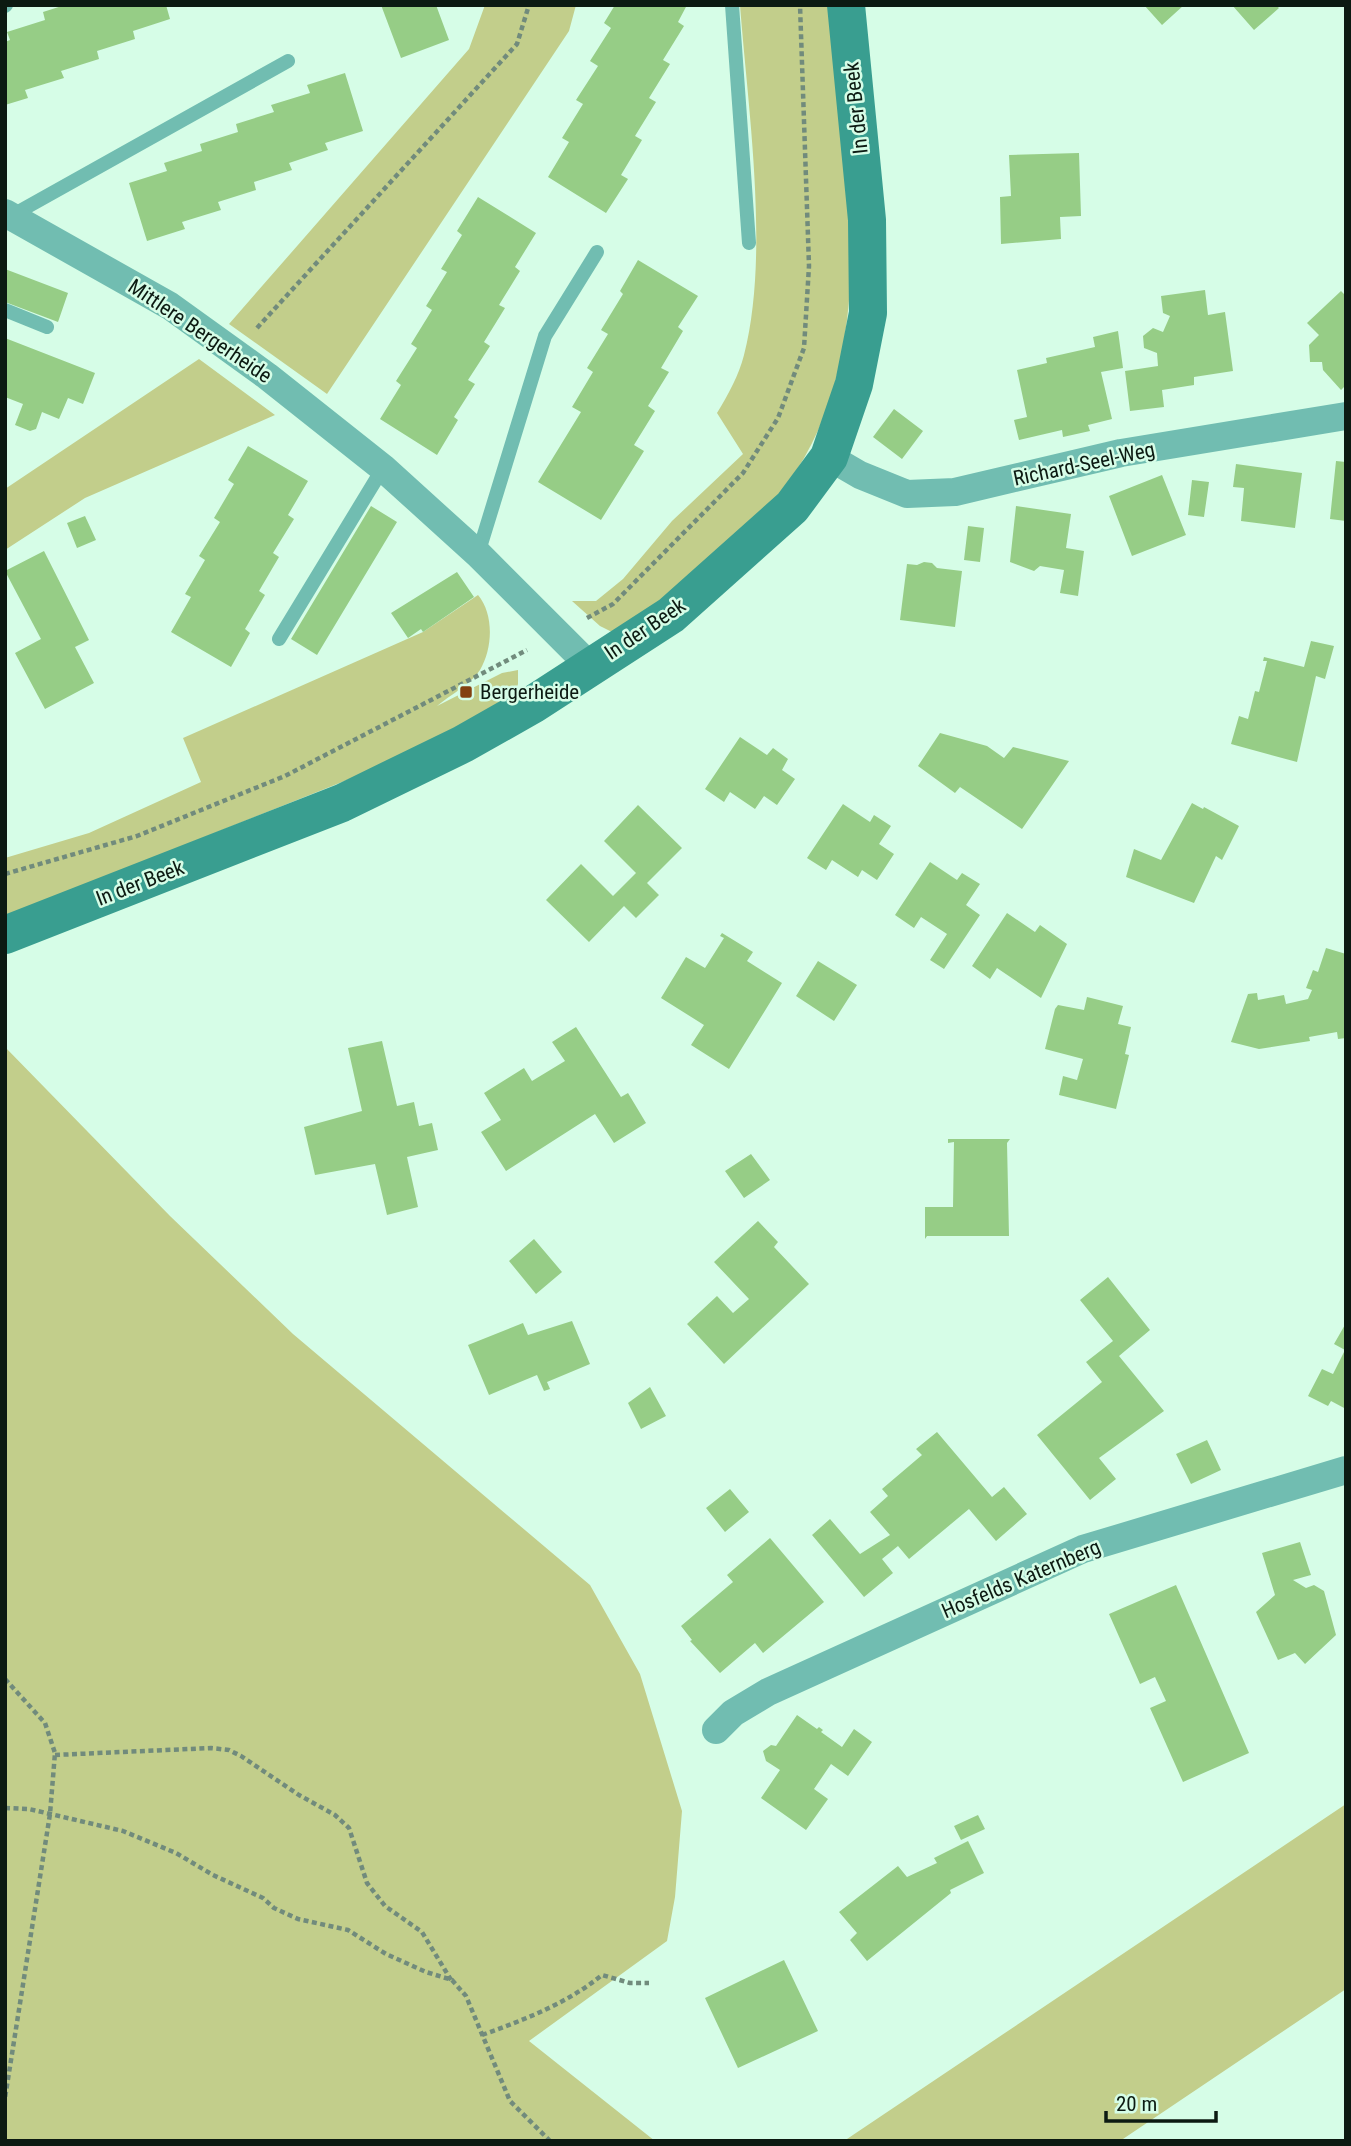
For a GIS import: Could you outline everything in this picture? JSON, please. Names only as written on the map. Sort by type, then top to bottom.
[{"type":"street","name":"In der Beek","points":[[5,935],[342,803],[463,744],[532,705],[671,615],[792,507],[829,457],[854,384],[867,313],[867,220],[846,5]]},
{"type":"street","name":"Mittlere Bergerheide","points":[[8,215],[170,306],[236,353],[383,468],[478,554],[590,666]]},
{"type":"street","name":"Richard-Seel-Weg","points":[[829,457],[860,475],[907,494],[955,492],[1121,453],[1346,416]]},
{"type":"street","name":"Hosfelds Katernberg","points":[[716,1730],[733,1713],[768,1692],[1083,1549],[1346,1471]]},
{"type":"lane","points":[[732,5],[749,243]]},
{"type":"lane","points":[[8,215],[288,61]]},
{"type":"lane","points":[[478,554],[545,336],[597,252]]},
{"type":"lane","points":[[5,310],[47,327]]},
{"type":"lane","points":[[279,639],[383,468]]},
{"type":"path","points":[[236,353],[286,293],[517,44],[529,5]]},
{"type":"path","points":[[5,874],[137,836],[285,776],[558,635],[612,604],[743,473],[778,418],[804,348],[808,280],[800,5]]},
{"type":"path","points":[[5,1679],[45,1723],[55,1755],[50,1814],[5,2098]]},
{"type":"path","points":[[55,1755],[211,1748],[229,1750],[335,1815],[349,1828],[367,1883],[385,1906],[422,1932],[452,1980],[466,1996],[510,2101],[550,2141]]},
{"type":"path","points":[[5,1808],[50,1814],[123,1831],[177,1853],[298,1919],[348,1930],[386,1954],[452,1980]]},
{"type":"path","points":[[482,2035],[542,2013],[584,1989],[602,1975],[630,1983],[649,1983]]},
{"type":"green space","points":[[485,5],[576,5],[569,31],[327,394],[229,324],[469,49]]},
{"type":"green space","points":[[740,5],[834,5],[846,130],[851,261],[846,326],[834,388],[811,446],[768,507],[683,586],[612,632],[600,626],[572,601],[596,601],[623,579],[672,521],[743,454],[717,413],[733,385],[744,355],[752,315],[755,272],[755,182]]},
{"type":"green space","points":[[199,359],[275,415],[85,498],[5,550],[5,489]]},
{"type":"green space","points":[[478,595],[487,612],[490,631],[484,661],[471,680],[437,706],[502,673],[518,670],[518,684],[513,698],[367,772],[5,917],[5,858],[89,833],[201,782],[183,738],[423,632]]},
{"type":"green space","points":[[5,1047],[170,1216],[293,1334],[590,1585],[640,1674],[682,1811],[675,1897],[667,1941],[529,2041],[655,2141],[5,2141]]},
{"type":"green space","points":[[1346,1804],[1346,1989],[1120,2141],[844,2141]]},
{"type":"building","points":[[65,5],[166,5],[170,19],[133,31],[135,39],[97,51],[99,59],[61,71],[64,78],[25,90],[28,98],[5,105],[5,42],[10,40],[7,32],[45,20],[43,12]]},
{"type":"building","points":[[381,5],[436,5],[449,40],[401,58]]},
{"type":"building","points":[[615,5],[687,5],[678,22],[684,26],[663,60],[670,64],[649,98],[656,102],[635,136],[642,140],[621,175],[628,179],[606,213],[548,177],[569,142],[562,138],[583,104],[576,100],[598,66],[590,61],[611,28],[604,23]]},
{"type":"building","points":[[1144,5],[1184,5],[1162,25]]},
{"type":"building","points":[[1232,5],[1276,5],[1279,8],[1254,30]]},
{"type":"building","points":[[345,73],[363,131],[325,143],[328,150],[289,163],[292,170],[254,182],[256,190],[218,202],[221,210],[182,222],[185,229],[147,241],[129,183],[167,171],[164,163],[202,151],[200,144],[238,132],[236,124],[274,112],[271,105],[310,93],[307,85]]},
{"type":"building","points":[[1079,153],[1081,216],[1060,217],[1061,239],[1001,244],[1000,197],[1011,196],[1009,155]]},
{"type":"building","points":[[478,197],[536,233],[515,267],[520,271],[499,305],[505,308],[484,342],[490,346],[468,380],[475,384],[454,417],[458,420],[437,455],[380,419],[401,385],[396,381],[417,348],[411,344],[432,310],[426,306],[447,272],[441,269],[462,235],[457,231]]},
{"type":"building","points":[[638,260],[698,296],[678,327],[683,331],[661,368],[669,372],[648,406],[655,411],[634,445],[644,451],[601,520],[538,482],[581,412],[572,407],[593,372],[587,368],[608,334],[601,330],[623,294],[620,291]]},
{"type":"building","points":[[5,269],[68,293],[58,322],[5,302]]},
{"type":"building","points":[[1205,290],[1208,315],[1225,312],[1233,371],[1194,377],[1194,385],[1162,390],[1164,407],[1130,411],[1125,371],[1158,366],[1157,353],[1144,348],[1143,336],[1153,328],[1163,332],[1170,316],[1163,313],[1161,296]]},
{"type":"building","points":[[1341,291],[1346,296],[1346,385],[1341,390],[1323,370],[1322,362],[1310,362],[1309,345],[1319,335],[1307,323]]},
{"type":"building","points":[[1118,331],[1123,368],[1101,372],[1112,419],[1088,425],[1090,431],[1063,437],[1062,430],[1019,440],[1014,420],[1027,417],[1017,370],[1047,363],[1046,358],[1095,347],[1093,337]]},
{"type":"building","points":[[5,338],[95,373],[83,404],[68,398],[59,419],[42,412],[36,429],[30,431],[15,425],[23,404],[5,397]]},
{"type":"building","points":[[894,409],[923,431],[902,459],[873,437]]},
{"type":"building","points":[[248,446],[308,481],[288,515],[294,519],[273,553],[279,557],[259,591],[265,595],[245,629],[250,633],[231,667],[171,632],[191,597],[185,594],[205,560],[199,556],[220,522],[214,518],[234,484],[228,480]]},
{"type":"building","points":[[1336,461],[1346,462],[1346,521],[1330,519]]},
{"type":"building","points":[[1236,464],[1302,473],[1295,528],[1241,521],[1244,488],[1233,487]]},
{"type":"building","points":[[1162,475],[1186,535],[1132,556],[1109,496]]},
{"type":"building","points":[[1192,480],[1209,482],[1204,517],[1188,515]]},
{"type":"building","points":[[371,506],[397,522],[317,655],[291,639]]},
{"type":"building","points":[[1016,506],[1071,514],[1066,548],[1084,551],[1078,596],[1060,593],[1064,570],[1040,566],[1034,571],[1010,562]]},
{"type":"building","points":[[85,516],[96,540],[77,548],[67,523]]},
{"type":"building","points":[[968,526],[984,528],[980,562],[964,560]]},
{"type":"building","points":[[44,551],[89,640],[75,647],[94,683],[45,709],[15,653],[41,639],[5,571]]},
{"type":"building","points":[[932,563],[937,568],[962,571],[955,627],[900,620],[907,564],[917,565]]},
{"type":"building","points":[[457,572],[474,597],[423,632],[421,629],[408,638],[391,613]]},
{"type":"building","points":[[1311,641],[1334,646],[1325,679],[1316,676],[1297,762],[1231,744],[1239,716],[1248,719],[1255,691],[1259,692],[1267,661],[1263,661],[1264,657],[1304,667]]},
{"type":"building","points":[[940,733],[987,746],[1004,758],[1013,747],[1069,761],[1022,829],[960,787],[955,793],[918,766]]},
{"type":"building","points":[[740,737],[767,755],[773,748],[788,759],[782,770],[795,779],[777,805],[764,796],[755,809],[730,792],[724,802],[705,789]]},
{"type":"building","points":[[1192,803],[1239,826],[1222,860],[1216,856],[1194,903],[1126,877],[1134,849],[1161,860]]},
{"type":"building","points":[[843,804],[870,822],[874,815],[891,826],[879,844],[894,854],[877,880],[862,870],[858,877],[832,860],[826,870],[807,858]]},
{"type":"building","points":[[638,805],[682,848],[647,883],[659,895],[636,918],[624,906],[589,942],[546,900],[581,864],[613,896],[636,873],[604,841]]},
{"type":"building","points":[[930,862],[957,880],[962,873],[980,884],[966,905],[980,915],[944,969],[930,960],[947,934],[921,917],[914,928],[895,915]]},
{"type":"building","points":[[1007,913],[1035,932],[1040,925],[1067,944],[1041,998],[997,968],[990,979],[972,966]]},
{"type":"building","points":[[722,933],[753,952],[747,961],[782,983],[729,1069],[691,1045],[704,1025],[661,998],[686,957],[705,968],[724,938],[720,936]]},
{"type":"building","points":[[1326,948],[1346,954],[1346,1038],[1338,1039],[1337,1032],[1309,1037],[1310,1041],[1259,1049],[1231,1042],[1248,994],[1257,993],[1258,1000],[1284,995],[1286,1004],[1308,999],[1312,990],[1306,988],[1313,970],[1318,972]]},
{"type":"building","points":[[818,961],[857,985],[834,1021],[796,996]]},
{"type":"building","points":[[1087,997],[1123,1006],[1118,1024],[1131,1027],[1125,1054],[1129,1055],[1116,1109],[1059,1095],[1063,1076],[1077,1080],[1083,1059],[1045,1049],[1058,1005],[1084,1010]]},
{"type":"building","points":[[576,1027],[621,1097],[628,1093],[646,1123],[614,1143],[595,1114],[506,1171],[481,1132],[501,1120],[484,1093],[524,1068],[532,1081],[565,1061],[552,1042]]},
{"type":"building","points":[[382,1041],[397,1106],[414,1102],[419,1126],[432,1123],[438,1150],[407,1157],[418,1207],[387,1215],[375,1164],[315,1175],[304,1127],[362,1111],[348,1048]]},
{"type":"building","points":[[948,1139],[1010,1139],[1007,1143],[1009,1236],[927,1236],[925,1239],[925,1207],[953,1207],[954,1142],[948,1143]]},
{"type":"building","points":[[751,1154],[770,1180],[744,1198],[725,1171]]},
{"type":"building","points":[[758,1221],[778,1242],[774,1247],[809,1284],[724,1364],[687,1324],[717,1296],[733,1313],[749,1299],[714,1262]]},
{"type":"building","points":[[534,1239],[562,1272],[536,1294],[509,1261]]},
{"type":"building","points":[[1108,1277],[1150,1330],[1119,1356],[1164,1411],[1099,1458],[1116,1479],[1090,1500],[1037,1435],[1102,1382],[1086,1362],[1113,1341],[1080,1300]]},
{"type":"building","points":[[572,1321],[590,1364],[547,1382],[550,1389],[544,1391],[537,1375],[489,1395],[468,1345],[523,1323],[528,1335]]},
{"type":"building","points":[[1346,1323],[1346,1409],[1331,1401],[1328,1406],[1308,1396],[1322,1369],[1333,1374],[1345,1350],[1334,1344]]},
{"type":"building","points":[[650,1387],[666,1416],[641,1429],[628,1403]]},
{"type":"building","points":[[937,1432],[992,1497],[1004,1487],[1027,1514],[996,1541],[969,1509],[909,1559],[898,1546],[882,1559],[893,1573],[864,1597],[812,1535],[830,1519],[860,1554],[890,1535],[870,1512],[888,1496],[882,1489],[922,1455],[916,1449]]},
{"type":"building","points":[[1207,1440],[1221,1470],[1191,1484],[1176,1454]]},
{"type":"building","points":[[730,1489],[749,1512],[725,1532],[706,1508]]},
{"type":"building","points":[[770,1538],[824,1602],[763,1653],[755,1643],[720,1673],[690,1641],[692,1640],[681,1626],[733,1582],[727,1575]]},
{"type":"building","points":[[1300,1542],[1311,1575],[1293,1580],[1306,1588],[1314,1585],[1324,1591],[1336,1635],[1305,1664],[1295,1653],[1278,1660],[1256,1612],[1275,1595],[1262,1553]]},
{"type":"building","points":[[1176,1585],[1249,1753],[1183,1782],[1150,1708],[1166,1701],[1155,1677],[1140,1684],[1109,1614]]},
{"type":"building","points":[[797,1715],[817,1729],[819,1727],[823,1730],[821,1732],[842,1747],[854,1729],[872,1742],[848,1776],[831,1764],[814,1789],[828,1799],[806,1830],[761,1798],[780,1770],[766,1761],[763,1751],[771,1745],[776,1746]]},
{"type":"building","points":[[978,1815],[985,1829],[961,1840],[954,1826]]},
{"type":"building","points":[[968,1841],[984,1873],[950,1890],[951,1893],[867,1961],[850,1940],[857,1933],[839,1912],[898,1866],[907,1877],[937,1863],[934,1858]]},
{"type":"building","points":[[784,1960],[818,2031],[738,2068],[705,1998]]},
{"type":"place","name":"Bergerheide","points":[[466,692]]}]
